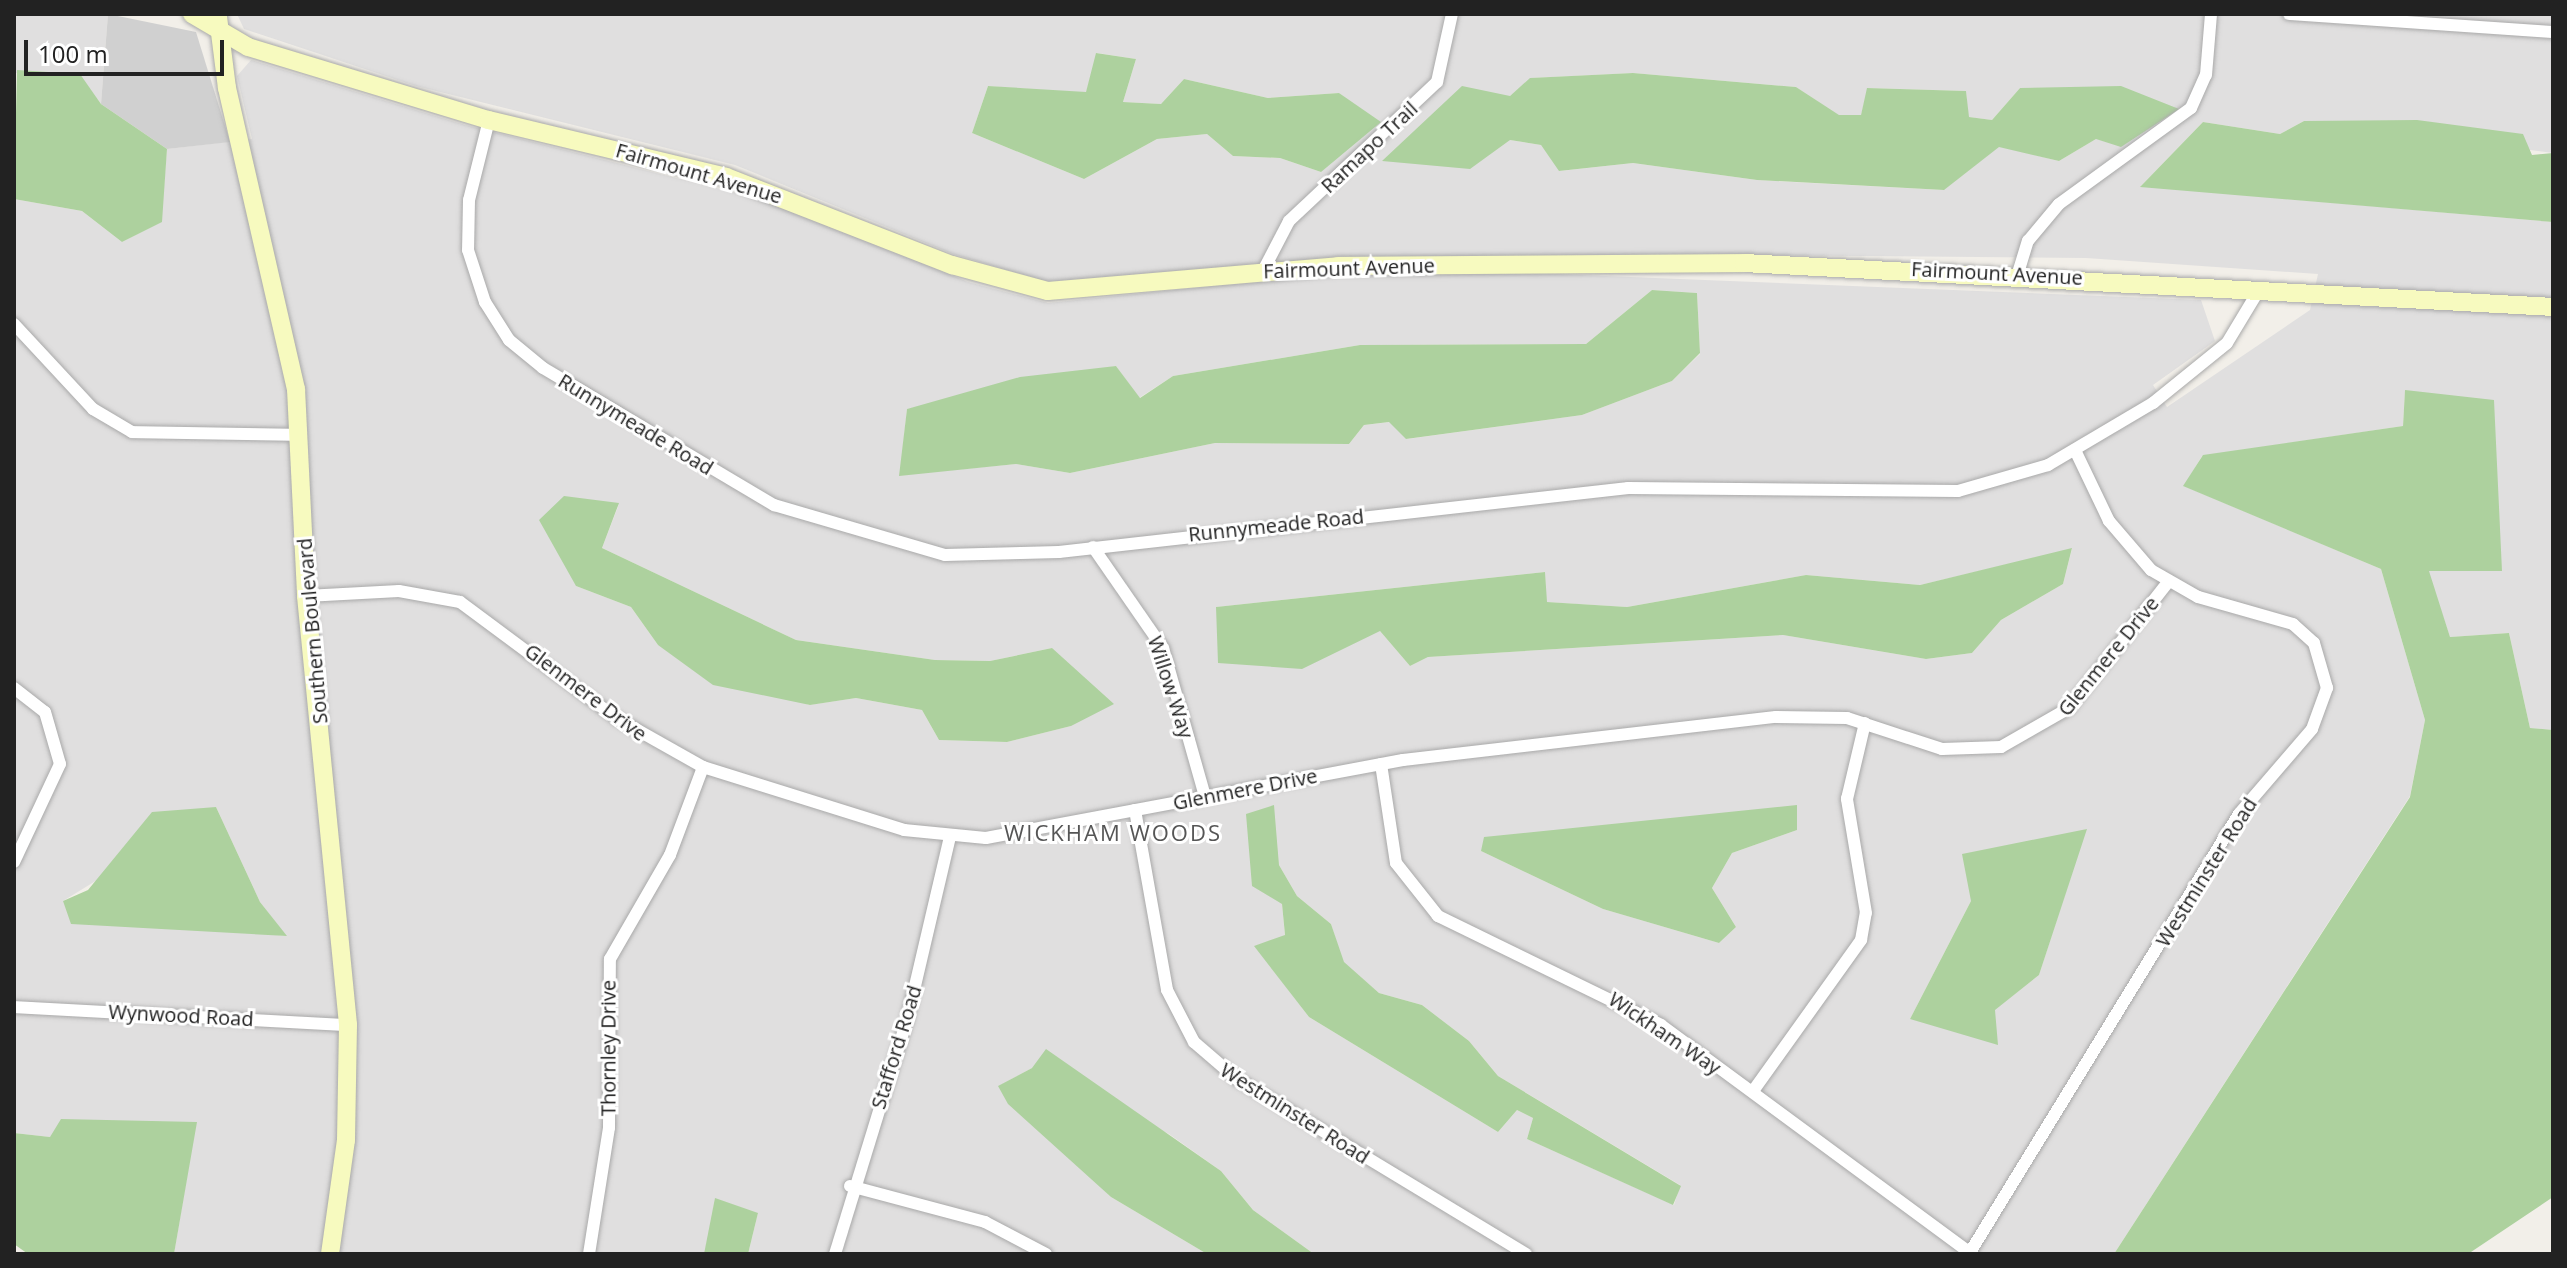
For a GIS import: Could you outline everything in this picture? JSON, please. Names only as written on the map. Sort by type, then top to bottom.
[{"type":"main road","name":"Fairmount Avenue","points":[[192,14],[221,17],[248,47],[489,120],[726,177],[1022,286],[1075,292],[1263,271],[1744,263],[2018,273],[2553,307]]},
{"type":"main road","name":"Southern Boulevard","points":[[221,17],[289,343],[300,435],[306,596],[348,1025],[346,1140],[330,1254]]},
{"type":"street","name":"Ramapo Trail","points":[[1263,271],[1289,221],[1437,82],[1452,14]]},
{"type":"street","points":[[2018,273],[2028,241],[2059,204],[2191,108],[2206,75],[2211,14]]},
{"type":"street","points":[[2289,14],[2553,32]]},
{"type":"street","name":"Runnymeade Road","points":[[489,120],[470,191],[468,250],[497,322],[543,368],[747,491],[833,528],[983,558],[1628,488],[1946,492],[2007,479],[2075,450],[2153,403],[2227,343],[2259,290]]},
{"type":"street","points":[[14,324],[93,409],[132,432],[300,435]]},
{"type":"street","name":"Westminster Road","points":[[1970,1254],[2239,814],[2312,729],[2323,704],[2326,674],[2305,633],[2282,618],[2168,582],[2109,521],[2075,450]]},
{"type":"street","name":"Willow Way","points":[[1093,547],[1159,640],[1205,796]]},
{"type":"street","name":"Glenmere Drive","points":[[306,596],[399,591],[460,602],[616,718],[703,767],[950,837],[986,838],[1381,764],[1776,717],[1865,723],[1962,751],[2033,734],[2084,691],[2168,582]]},
{"type":"street","points":[[14,688],[45,712],[60,764],[14,862]]},
{"type":"street","points":[[1753,1091],[1861,940],[1866,913],[1847,799],[1865,723]]},
{"type":"street","name":"Wickham Way","points":[[1381,764],[1396,863],[1438,916],[1603,991],[1753,1091],[1970,1254]]},
{"type":"street","name":"Thornley Drive","points":[[589,1254],[609,1128],[606,975],[614,948],[670,855],[703,767]]},
{"type":"street","name":"Westminster Road","points":[[1135,810],[1167,990],[1194,1042],[1237,1079],[1526,1254]]},
{"type":"street","name":"Stafford Road","points":[[835,1254],[850,1186],[907,1020],[950,837]]},
{"type":"street","name":"Wynwood Road","points":[[14,1007],[348,1025]]},
{"type":"street","points":[[850,1186],[985,1222],[1046,1254]]},
{"type":"shaded area","points":[[14,14],[108,14],[101,104],[79,74],[14,73]]},
{"type":"shaded area","points":[[108,14],[196,32],[230,142],[167,149],[101,104]]},
{"type":"shaded area","points":[[237,14],[2553,14],[2553,153],[2304,121],[2280,134],[2203,122],[2141,186],[2553,222],[2553,730],[2530,728],[2509,633],[2450,637],[2428,571],[2405,391],[2403,426],[2202,456],[2184,486],[2381,569],[2425,720],[2410,796],[2114,1254],[1314,1254],[1253,1210],[1221,1171],[1169,1134],[1032,1068],[999,1086],[1111,1197],[1207,1254],[748,1254],[758,1213],[704,1254],[174,1254],[196,1122],[50,1137],[14,1133],[14,199],[82,211],[122,242],[161,222],[167,149],[252,139],[237,76],[251,60],[465,125],[780,204],[968,282],[1048,303],[1301,277],[1505,272],[2201,300],[2215,341],[2153,385],[2167,407],[2310,310],[2318,274],[2086,258],[1743,255],[1337,258],[1048,282],[953,254],[735,165],[416,86],[244,29]],"holes":[[[1097,53],[1136,59],[1123,102],[1161,104],[1184,79],[1268,98],[1339,93],[1356,107],[1321,172],[1280,158],[1233,156],[1207,134],[1157,139],[1084,179],[972,133],[988,86],[1086,93]],[[1633,73],[1796,87],[1838,115],[1861,115],[1868,88],[1966,91],[1968,117],[1992,120],[2020,88],[2096,139],[2059,161],[1999,146],[1943,190],[1757,180],[1633,163],[1560,171],[1541,145],[1510,140],[1510,96],[1531,78]],[[1652,290],[1697,293],[1700,354],[1672,381],[1582,415],[1407,439],[1390,422],[1364,425],[1349,444],[1215,443],[1070,473],[1016,464],[900,475],[907,409],[1116,366],[1139,398],[1173,376],[1360,345],[1586,344]],[[619,504],[602,548],[796,640],[935,660],[990,661],[1052,648],[1071,726],[1007,742],[939,740],[922,710],[856,698],[809,705],[658,645],[631,607],[576,586]],[[2072,549],[2063,584],[2001,620],[1972,653],[1926,659],[1783,635],[1428,657],[1410,666],[1380,631],[1216,607],[1545,572],[1546,602],[1627,607],[1806,575],[1920,585]],[[1274,805],[1279,865],[1297,896],[1331,924],[1343,962],[1379,993],[1422,1005],[1469,1041],[1498,1076],[1680,1185],[1674,1205],[1527,1139],[1533,1118],[1517,1110],[1498,1132],[1309,1017],[1255,946],[1285,936],[1282,904]],[[216,807],[260,902],[286,936],[176,926],[63,901]],[[2086,829],[2039,975],[1994,1010],[1910,1019],[1971,901]],[[1797,830],[1732,853],[1712,888],[1736,927],[1719,943],[1603,909],[1481,851]]]},
{"type":"green space","points":[[1096,53],[1136,59],[1123,102],[1161,104],[1184,79],[1268,98],[1339,93],[1381,122],[1321,172],[1280,158],[1233,156],[1207,134],[1157,139],[1084,179],[972,133],[988,86],[1086,92]]},
{"type":"green space","points":[[17,70],[80,74],[101,104],[167,149],[162,222],[122,242],[82,211],[14,199]]},
{"type":"green space","points":[[1633,73],[1796,87],[1839,115],[1861,115],[1867,88],[1966,91],[1969,117],[1992,120],[2020,88],[2121,86],[2179,109],[2121,147],[2096,139],[2059,161],[1999,147],[1944,190],[1757,180],[1633,163],[1559,171],[1541,145],[1510,140],[1470,169],[1382,161],[1462,86],[1510,96],[1530,78]]},
{"type":"green space","points":[[2417,120],[2523,134],[2532,155],[2553,153],[2553,222],[2140,187],[2203,122],[2280,134],[2304,121]]},
{"type":"green space","points":[[1652,290],[1697,293],[1700,353],[1672,381],[1582,415],[1406,439],[1389,422],[1364,425],[1349,444],[1215,443],[1070,473],[1016,464],[899,476],[907,409],[1020,377],[1116,366],[1140,398],[1173,376],[1360,345],[1586,344]]},
{"type":"green space","points":[[2405,390],[2494,400],[2502,571],[2429,571],[2450,637],[2509,633],[2530,728],[2553,730],[2553,1197],[2468,1254],[2114,1254],[2410,797],[2425,720],[2381,569],[2183,486],[2203,455],[2403,426]]},
{"type":"green space","points":[[564,496],[619,503],[602,548],[796,640],[935,660],[990,661],[1052,648],[1114,704],[1071,726],[1007,742],[939,740],[922,710],[856,698],[810,705],[713,685],[658,645],[631,607],[576,586],[539,520]]},
{"type":"green space","points":[[2072,548],[2063,584],[2001,620],[1972,653],[1926,659],[1783,635],[1428,657],[1410,666],[1380,631],[1302,669],[1218,663],[1216,607],[1545,572],[1547,602],[1627,607],[1806,575],[1920,585]]},
{"type":"green space","points":[[1274,805],[1279,865],[1297,896],[1331,924],[1344,962],[1379,993],[1422,1005],[1469,1041],[1498,1076],[1681,1186],[1673,1205],[1527,1139],[1533,1118],[1517,1110],[1498,1132],[1309,1017],[1254,946],[1285,935],[1282,904],[1252,886],[1246,814]]},
{"type":"green space","points":[[1797,805],[1797,830],[1732,853],[1712,888],[1736,927],[1719,943],[1603,909],[1481,851],[1484,837]]},
{"type":"green space","points":[[216,807],[260,902],[287,936],[71,924],[63,901],[88,890],[152,812]]},
{"type":"green space","points":[[2087,829],[2039,975],[1995,1010],[1998,1045],[1910,1019],[1971,901],[1962,854]]},
{"type":"green space","points":[[1046,1049],[1221,1171],[1253,1210],[1314,1254],[1207,1254],[1111,1197],[1008,1104],[998,1086],[1032,1068]]},
{"type":"green space","points":[[61,1119],[197,1122],[174,1254],[28,1254],[14,1244],[14,1133],[50,1137]]},
{"type":"green space","points":[[715,1198],[758,1213],[748,1254],[704,1254]]},
{"type":"district","name":"WICKHAM WOODS","points":[[1113,833]]}]
